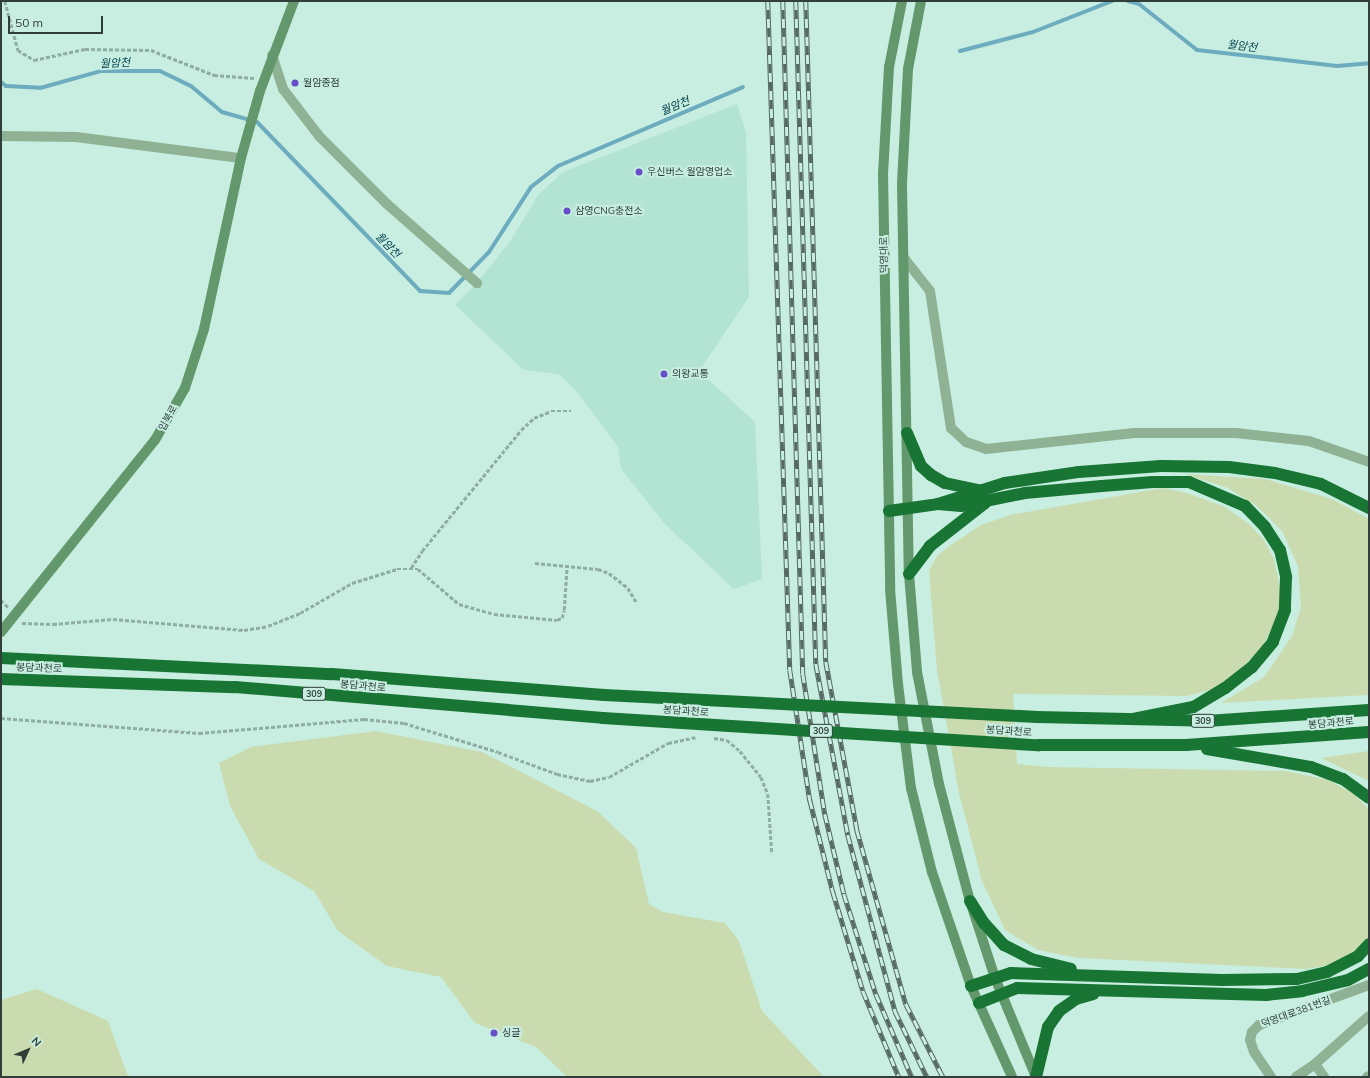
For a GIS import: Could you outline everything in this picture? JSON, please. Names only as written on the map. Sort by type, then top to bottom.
[{"type":"highway","points":[[907,433],[921,466],[931,475],[945,483],[979,491]]},
{"type":"highway","points":[[889,511],[908,510],[938,504],[1005,483],[1079,472],[1160,466],[1229,467],[1275,473],[1321,484],[1369,508]]},
{"type":"highway","points":[[938,504],[961,506],[1024,493],[1153,482],[1189,482],[1245,506],[1265,527],[1280,550],[1286,577],[1285,610],[1273,642],[1252,667],[1225,688],[1193,707],[1133,719]]},
{"type":"highway","points":[[909,574],[930,546],[989,500]]},
{"type":"highway","name":"봉담과천로","points":[[1,658],[332,674],[604,695],[1037,717],[1207,721],[1369,710]]},
{"type":"highway","name":"봉담과천로","points":[[1,679],[235,687],[603,718],[1038,745],[1186,745],[1369,732]]},
{"type":"highway","points":[[1186,745],[1311,767],[1343,779],[1369,798]]},
{"type":"highway","points":[[970,901],[984,923],[1004,945],[1031,960],[1062,966],[1081,974]]},
{"type":"highway","points":[[971,986],[1011,972],[1222,980],[1297,979],[1328,972],[1358,956],[1369,944]]},
{"type":"highway","points":[[979,1003],[1017,988],[1266,995],[1302,991],[1348,980],[1369,969]]},
{"type":"highway","points":[[1036,1077],[1048,1028],[1060,1011],[1076,999],[1105,991]]},
{"type":"street","name":"입북로","points":[[1,632],[155,440],[185,388],[204,329],[241,158],[272,55],[294,1]]},
{"type":"street","name":"덕영대로","points":[[902,1],[889,67],[883,173],[890,589],[898,684],[911,788],[932,872],[971,986],[1012,1077]]},
{"type":"street","name":"덕영대로","points":[[921,1],[908,68],[902,184],[909,574],[917,672],[939,784],[970,901],[995,978],[1036,1077]]},
{"type":"street","points":[[272,55],[283,89],[319,136],[387,204],[477,283]]},
{"type":"street","points":[[1,136],[76,137],[241,158]]},
{"type":"street","points":[[904,258],[930,291],[951,428],[966,442],[986,449],[1134,433],[1236,433],[1309,441],[1369,462]]},
{"type":"street","name":"덕영대로381번길","points":[[1271,1077],[1254,1052],[1250,1040],[1252,1032],[1259,1025],[1369,985]]},
{"type":"street","points":[[1296,1077],[1315,1064],[1369,1016]]},
{"type":"street","points":[[1315,1064],[1324,1077]]},
{"type":"path","points":[[5,1],[18,50],[34,60],[85,49],[152,50],[214,75],[264,79]]},
{"type":"path","points":[[411,569],[422,551],[520,430],[534,418],[551,411],[571,411]]},
{"type":"path","points":[[536,563],[598,569],[609,573],[628,588],[637,603]]},
{"type":"path","points":[[8,623],[53,624],[113,619],[244,630],[268,626],[300,613],[352,583],[397,569],[418,569],[459,604],[474,610],[557,620],[562,618],[564,610],[567,565]]},
{"type":"path","points":[[1,718],[199,733],[371,720],[404,723],[498,752],[556,774],[590,781],[609,777],[668,743],[685,738],[699,737]]},
{"type":"path","points":[[706,737],[726,740],[740,751],[761,777],[768,794],[772,854]]},
{"type":"shaded area","points":[[737,104],[746,133],[749,297],[699,371],[755,422],[762,579],[734,589],[665,524],[621,469],[618,447],[579,394],[559,374],[524,370],[455,305],[477,283],[511,240],[538,195],[563,172]]},
{"type":"shaded area","points":[[1185,474],[1265,479],[1332,499],[1369,519],[1369,695],[1221,703],[1264,677],[1292,636],[1301,607],[1298,566],[1282,531],[1257,506],[1228,488]]},
{"type":"shaded area","points":[[1163,488],[1187,493],[1225,507],[1249,524],[1264,540],[1274,559],[1282,597],[1279,617],[1260,650],[1221,687],[1187,696],[1013,694],[1017,764],[1049,767],[1286,771],[1328,780],[1354,794],[1369,810],[1369,939],[1354,953],[1335,964],[1307,969],[1079,958],[1038,950],[1005,930],[982,881],[959,793],[937,670],[929,571],[937,556],[981,525],[1010,515]]},
{"type":"shaded area","points":[[376,731],[482,752],[597,811],[636,848],[649,904],[663,912],[725,923],[739,941],[762,1011],[824,1077],[567,1077],[536,1047],[475,1023],[441,977],[387,966],[338,931],[314,891],[259,859],[230,806],[219,763],[251,747]]},
{"type":"shaded area","points":[[1369,751],[1369,781],[1321,758]]},
{"type":"shaded area","points":[[37,989],[108,1021],[127,1074],[132,1077],[1,1077],[1,1000]]},
{"type":"waterway","name":"월암천","points":[[960,51],[1033,32],[1112,1]]},
{"type":"waterway","name":"월암천","points":[[1128,1],[1139,4],[1197,50],[1337,66],[1369,63]]},
{"type":"waterway","name":"월암천","points":[[1,82],[6,86],[40,88],[101,71],[160,71],[191,86],[222,112],[257,122],[420,291],[449,293],[489,252],[531,187],[558,166],[743,87]]},
{"type":"railway","points":[[768,1],[790,670],[810,800],[833,892],[863,991],[899,1077]]},
{"type":"railway","points":[[783,1],[803,674],[825,814],[844,894],[876,994],[912,1077]]},
{"type":"railway","points":[[796,1],[816,664],[848,835],[895,1011],[927,1077]]},
{"type":"railway","points":[[806,1],[826,662],[857,830],[906,1004],[943,1077]]},
{"type":"place","name":"월암종점","points":[[295,83]]},
{"type":"place","name":"우신버스 월암영업소","points":[[639,172]]},
{"type":"place","name":"삼영CNG충전소","points":[[567,211]]},
{"type":"place","name":"의왕교통","points":[[664,374]]},
{"type":"place","name":"싱글","points":[[494,1033]]}]
